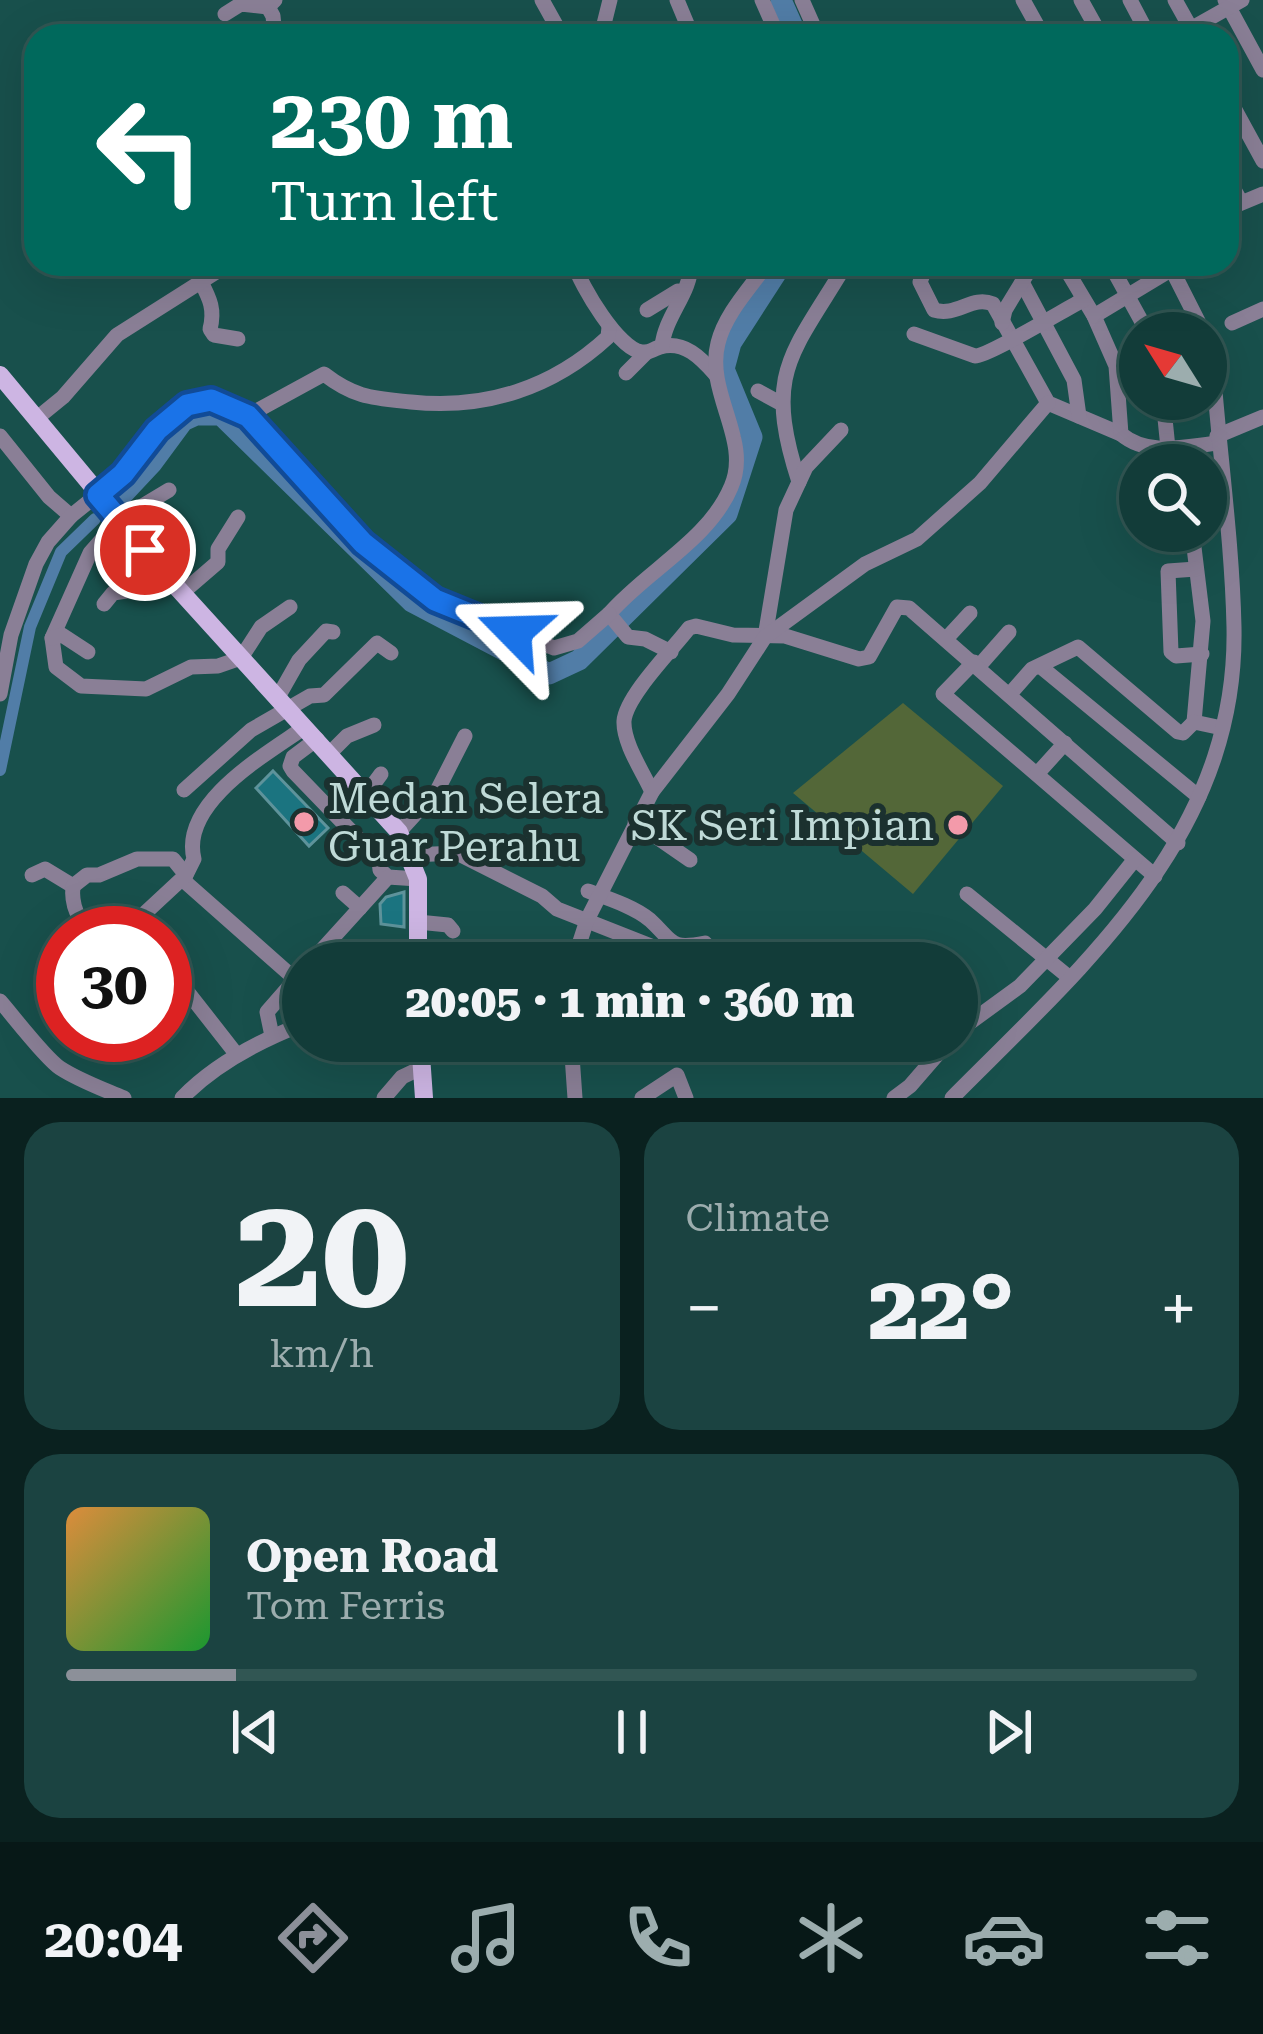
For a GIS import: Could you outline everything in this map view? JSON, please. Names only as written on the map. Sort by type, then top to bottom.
[{"type":"main road","points":[[0,375],[118,520],[399,832],[418,879],[418,942]]},
{"type":"main road","points":[[421,1062],[424,1098]]},
{"type":"street","points":[[1201,24],[1232,2],[1263,70]]},
{"type":"street","points":[[226,14],[242,4],[271,4]]},
{"type":"street","points":[[1239,117],[1263,161]]},
{"type":"street","points":[[36,419],[63,397],[117,334],[210,276]]},
{"type":"street","points":[[578,276],[609,327],[634,351],[679,346],[700,357],[716,375]]},
{"type":"street","points":[[647,310],[677,293],[687,276]]},
{"type":"street","points":[[626,373],[654,350],[688,276]]},
{"type":"street","points":[[0,694],[11,635],[36,564],[71,516],[123,474],[157,430],[187,405],[211,400],[248,416],[363,543],[435,600],[554,648],[578,641],[611,616],[712,518],[733,484],[738,462],[716,375],[716,348],[723,327],[759,276]]},
{"type":"street","points":[[799,482],[780,403],[795,342],[838,276]]},
{"type":"street","points":[[922,276],[920,282],[934,310],[954,313],[985,301],[994,304],[1048,403],[1139,444]]},
{"type":"street","points":[[914,334],[985,356],[1006,330],[1026,276]]},
{"type":"street","points":[[1070,276],[1116,366],[1121,434]]},
{"type":"street","points":[[1117,276],[1137,312]]},
{"type":"street","points":[[1094,316],[1158,276]]},
{"type":"street","points":[[1176,276],[1194,312]]},
{"type":"street","points":[[201,282],[214,315],[210,329],[214,335],[238,339]]},
{"type":"street","points":[[1022,282],[1074,380],[1079,416]]},
{"type":"street","points":[[1006,330],[1045,321],[1083,300]]},
{"type":"street","points":[[1232,322],[1263,309]]},
{"type":"street","points":[[248,416],[324,374],[351,395],[388,400],[453,406],[512,396],[578,364],[608,337],[609,327]]},
{"type":"street","points":[[758,391],[780,403]]},
{"type":"street","points":[[579,942],[594,893],[652,792],[728,694],[765,637],[865,565],[917,539],[980,483],[1048,403]]},
{"type":"street","points":[[1193,444],[1218,440],[1263,417]]},
{"type":"street","points":[[1217,420],[1218,444]]},
{"type":"street","points":[[765,637],[786,510],[806,467],[842,430]]},
{"type":"street","points":[[0,436],[49,497],[71,516]]},
{"type":"street","points":[[169,490],[118,520],[90,553],[52,638],[56,667],[81,686],[146,689],[191,667],[218,666],[242,658],[261,627],[290,607]]},
{"type":"street","points":[[139,508],[160,536],[145,550]]},
{"type":"street","points":[[182,593],[218,562],[218,549],[238,517]]},
{"type":"street","points":[[1010,694],[1032,670],[1078,647],[1183,734],[1194,722],[1202,654],[1194,552]]},
{"type":"street","points":[[952,1098],[1107,939],[1178,842],[1222,728],[1234,631],[1223,552]]},
{"type":"street","points":[[1196,568],[1168,571],[1171,652],[1176,656],[1202,654]]},
{"type":"street","points":[[104,604],[113,593],[134,590],[164,572]]},
{"type":"street","points":[[652,792],[624,720],[634,697],[696,626],[733,635],[785,636],[859,659],[868,657],[897,607],[909,608],[1178,842]]},
{"type":"street","points":[[946,639],[970,613]]},
{"type":"street","points":[[611,616],[628,637],[671,652]]},
{"type":"street","points":[[284,704],[306,652],[326,631],[333,632]]},
{"type":"street","points":[[1009,632],[943,694],[1155,876]]},
{"type":"street","points":[[52,638],[62,635],[88,652]]},
{"type":"street","points":[[184,790],[284,704],[324,695],[377,643],[391,653]]},
{"type":"street","points":[[1041,667],[1199,797]]},
{"type":"street","points":[[1194,722],[1222,728]]},
{"type":"street","points":[[155,906],[185,878],[194,859],[191,845],[201,812],[259,759],[374,725]]},
{"type":"street","points":[[399,832],[437,788],[465,736]]},
{"type":"street","points":[[317,739],[292,758],[290,766],[379,860],[388,878],[418,879]]},
{"type":"street","points":[[1037,774],[1065,742]]},
{"type":"street","points":[[367,793],[381,774]]},
{"type":"street","points":[[635,822],[690,860]]},
{"type":"street","points":[[411,855],[457,853],[542,896],[557,909],[642,942]]},
{"type":"street","points":[[74,906],[73,886],[87,875],[100,875],[137,859],[172,859],[185,878],[282,961]]},
{"type":"street","points":[[978,1017],[1048,958],[1135,859]]},
{"type":"street","points":[[32,875],[45,869],[73,886]]},
{"type":"street","points":[[329,942],[388,878]]},
{"type":"street","points":[[343,892],[360,908]]},
{"type":"street","points":[[594,893],[648,918],[667,942]]},
{"type":"street","points":[[967,894],[1070,978]]},
{"type":"street","points":[[418,922],[448,925],[453,931]]},
{"type":"street","points":[[262,992],[272,1036]]},
{"type":"street","points":[[267,1012],[282,995]]},
{"type":"street","points":[[192,998],[237,1055]]},
{"type":"street","points":[[0,1000],[61,1068],[124,1098]]},
{"type":"street","points":[[182,1098],[237,1055],[282,1032]]},
{"type":"street","points":[[572,1062],[575,1098]]},
{"type":"street","points":[[894,1098],[931,1062]]},
{"type":"street","points":[[384,1098],[402,1077],[421,1068]]},
{"type":"street","points":[[642,1098],[677,1075],[686,1098]]},
{"type":"green space","points":[[903,703],[1003,786],[913,894],[793,793]]},
{"type":"building","points":[[273,771],[328,828],[309,846],[256,788]]},
{"type":"building","points":[[404,892],[404,927],[381,924],[380,904]]},
{"type":"waterway","points":[[781,0],[792,24]]},
{"type":"waterway","points":[[122,495],[183,421],[196,415],[221,415],[412,602],[549,674],[579,660],[727,514],[752,437],[724,369],[731,343],[774,276]]},
{"type":"waterway","points":[[0,770],[30,627],[61,552],[95,519]]},
{"type":"place","name":"Medan Selera Guar Perahu","points":[[304,822]]},
{"type":"place","name":"SK Seri Impian","points":[[958,825]]},
{"type":"route","points":[[145,550],[98,495],[123,474],[157,430],[187,405],[211,400],[248,416],[363,543],[435,600],[514,632]]}]
